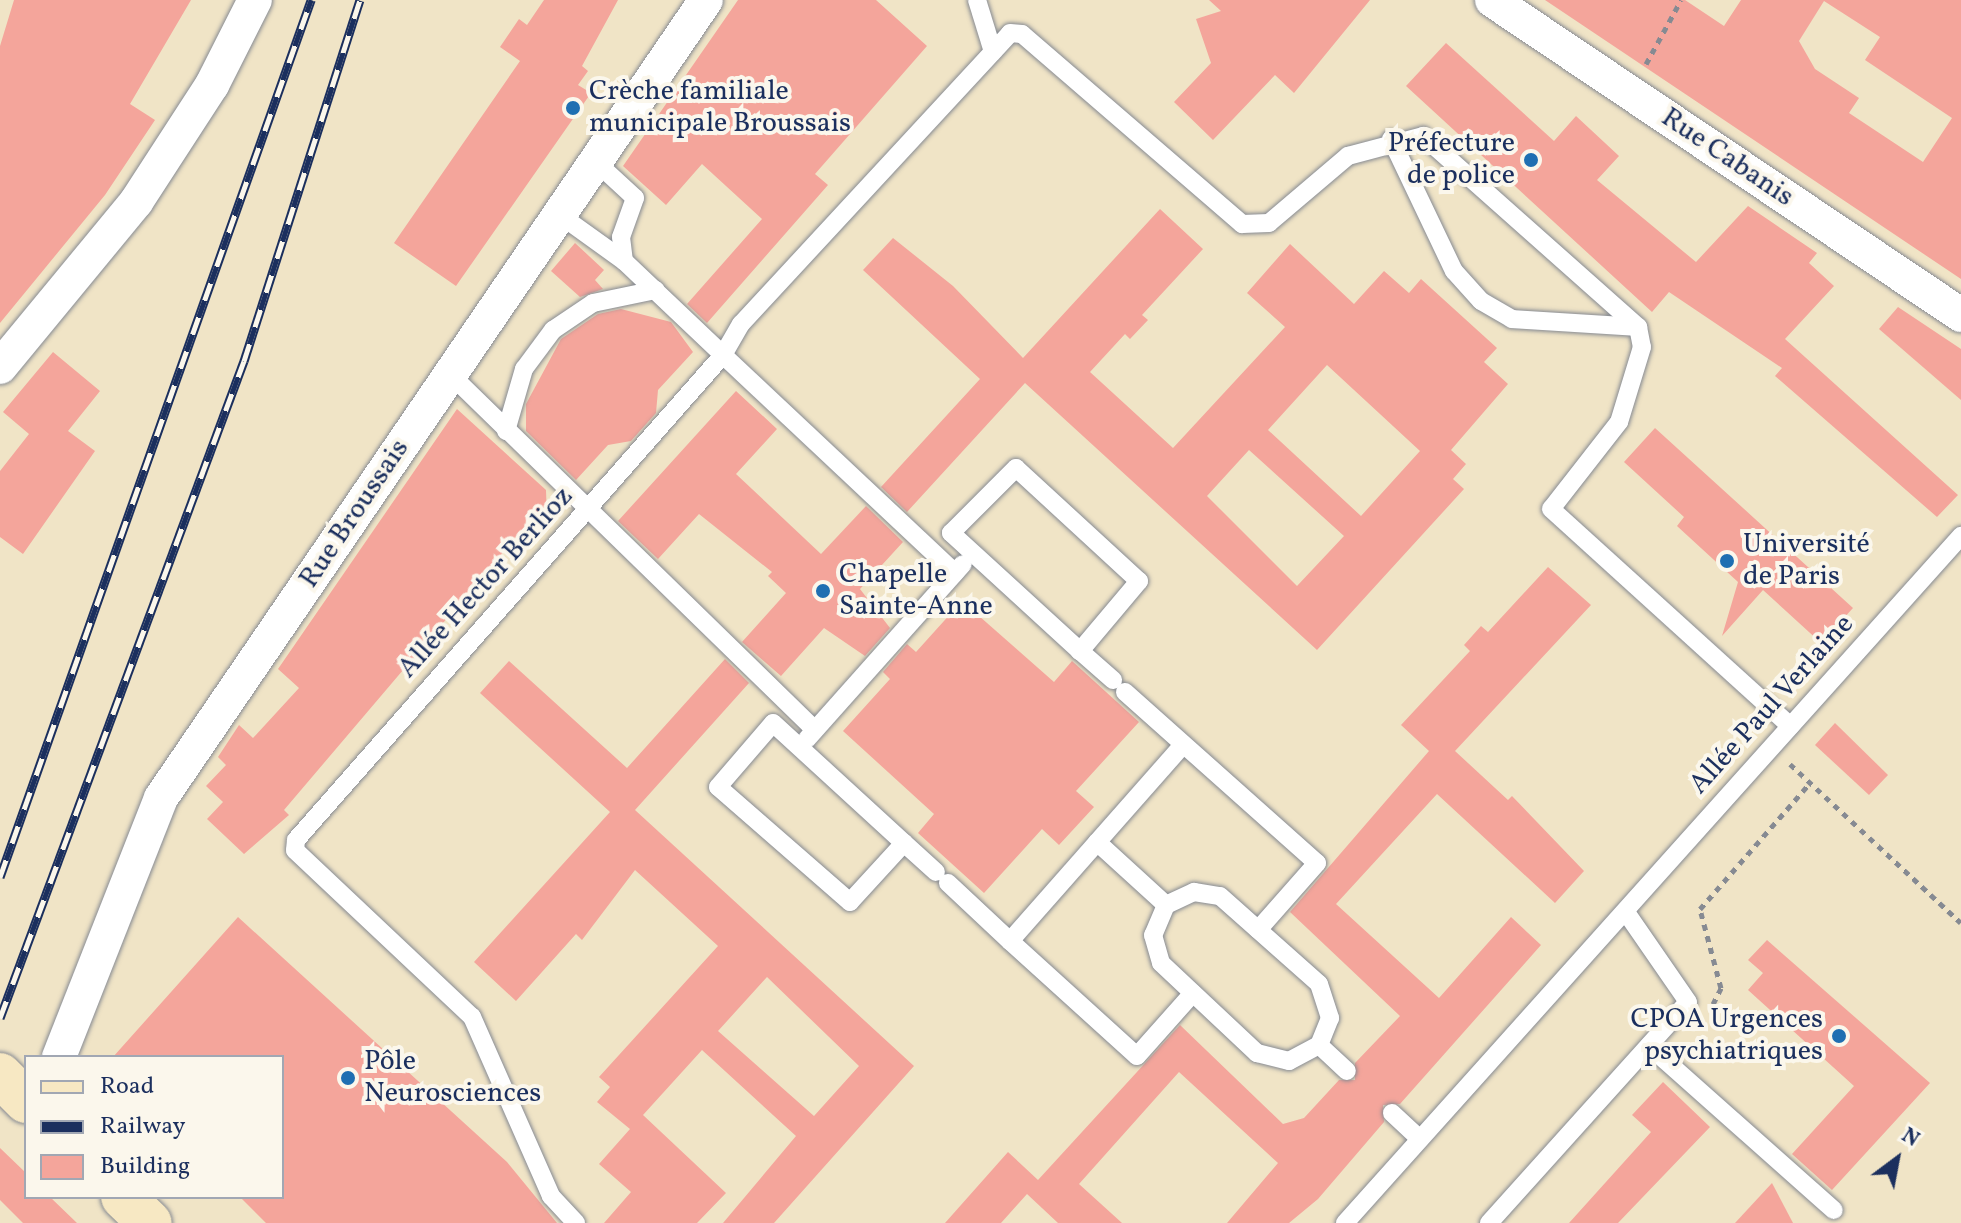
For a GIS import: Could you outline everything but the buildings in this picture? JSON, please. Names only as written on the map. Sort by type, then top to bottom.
[{"type":"main road","points":[[0,1075],[24,1099]]},
{"type":"main road","points":[[125,1199],[150,1223]]},
{"type":"street","points":[[0,367],[136,202],[212,85],[255,0]]},
{"type":"street","name":"Rue Broussais","points":[[60,1055],[161,798],[706,0]]},
{"type":"street","name":"Rue Cabanis","points":[[1492,0],[1961,315]]},
{"type":"lane","points":[[977,0],[993,52]]},
{"type":"lane","name":"Allée Hector Berlioz","points":[[576,1223],[551,1196],[472,1017],[295,850],[296,840],[723,355],[741,324],[1010,33],[1022,34],[1242,224],[1269,223],[1348,156],[1391,139]]},
{"type":"lane","points":[[1638,327],[1512,319],[1481,301],[1454,271],[1391,139],[1423,136],[1437,143],[1638,327],[1642,347],[1619,422],[1551,509],[1790,726]]},
{"type":"lane","points":[[596,162],[635,198],[621,237],[624,261]]},
{"type":"lane","points":[[560,215],[624,261],[656,290],[955,573]]},
{"type":"lane","points":[[506,431],[524,369],[553,330],[608,297],[656,290]]},
{"type":"lane","points":[[451,375],[587,512],[815,730]]},
{"type":"lane","points":[[1080,651],[1139,581],[1016,468],[951,533],[1080,651],[1119,686],[1183,745],[1317,863],[1258,930]]},
{"type":"lane","name":"Allée Paul Verlaine","points":[[1345,1223],[1961,536]]},
{"type":"lane","points":[[800,747],[973,553]]},
{"type":"lane","points":[[904,843],[845,902],[718,787],[773,723],[1137,1056],[1193,993]]},
{"type":"lane","points":[[1010,941],[1183,745]]},
{"type":"lane","points":[[1097,842],[1166,905]]},
{"type":"lane","points":[[1185,893],[1213,893],[1258,930],[1326,995],[1330,1018],[1319,1045],[1289,1061],[1268,1058],[1193,993],[1156,953],[1154,927],[1166,905],[1185,893]]},
{"type":"lane","points":[[1489,1223],[1688,1002],[1626,912]]},
{"type":"lane","points":[[1319,1045],[1347,1071]]},
{"type":"lane","points":[[1649,1046],[1834,1210]]},
{"type":"lane","points":[[1392,1113],[1420,1139]]},
{"type":"path","points":[[1645,67],[1681,0]]},
{"type":"path","points":[[1771,747],[1961,923]]},
{"type":"path","points":[[1709,1011],[1721,988],[1700,909],[1810,783]]},
{"type":"railway","points":[[0,877],[311,0]]},
{"type":"railway","points":[[0,1018],[244,361],[360,0]]},
{"type":"place","name":"Crèche familiale municipale Broussais","points":[[573,108]]},
{"type":"place","name":"Préfecture de police","points":[[1531,160]]},
{"type":"place","name":"Université de Paris","points":[[1727,561]]},
{"type":"place","name":"Chapelle Sainte-Anne","points":[[823,591]]},
{"type":"place","name":"CPOA Urgences psychiatriques","points":[[1839,1036]]},
{"type":"place","name":"Pôle Neurosciences","points":[[348,1078]]}]
